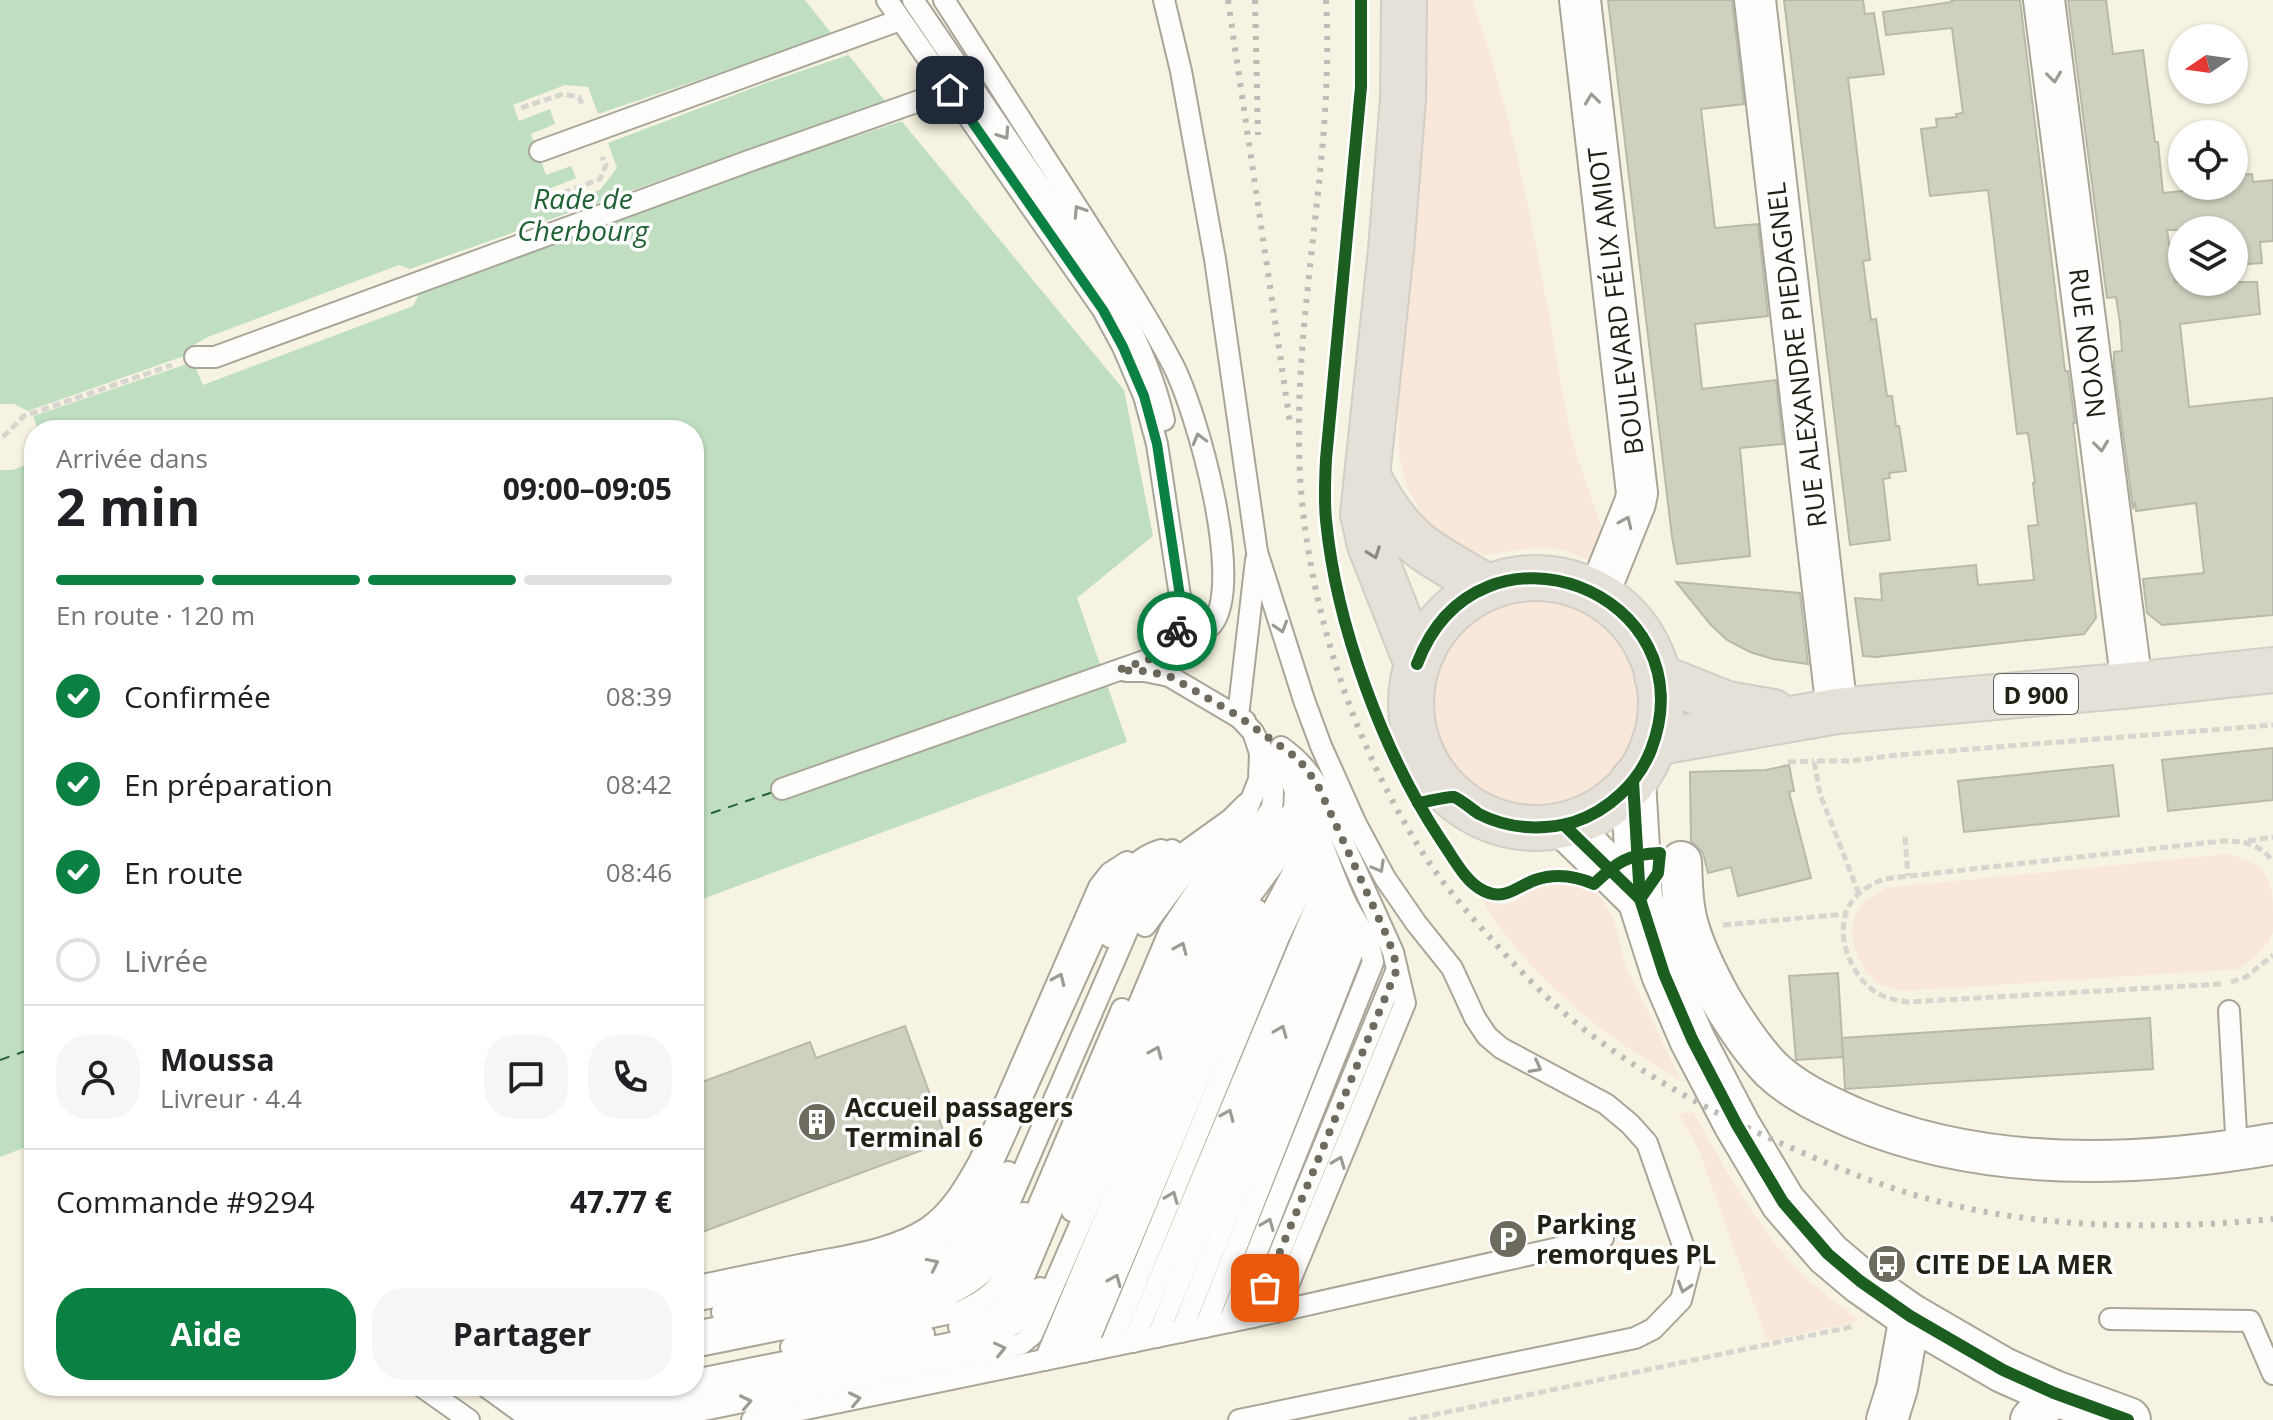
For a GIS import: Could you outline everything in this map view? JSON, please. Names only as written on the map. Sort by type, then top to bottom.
[{"type":"main road","points":[[1404,0],[1403,99],[1391,250],[1363,514],[1370,545],[1417,664]]},
{"type":"main road","points":[[1368,477],[1397,523],[1421,546],[1487,587]]},
{"type":"main road","points":[[1544,578],[1571,583],[1598,595],[1612,604],[1637,629],[1646,644],[1657,676],[1660,716],[1649,756],[1633,781],[1602,809],[1564,825],[1535,828],[1491,820],[1466,806],[1442,785],[1424,757],[1413,725],[1411,692],[1417,664],[1428,640],[1444,618],[1464,600],[1487,587],[1515,579],[1544,578]]},
{"type":"main road","name":"D 900","points":[[1654,743],[1818,713],[2273,670]]},
{"type":"main road","name":"D 900","points":[[1657,676],[1727,704],[1818,713]]},
{"type":"street","name":"BOULEVARD FÉLIX AMIOT","points":[[1580,0],[1637,493],[1598,595]]},
{"type":"street","name":"RUE ALEXANDRE PIEDAGNEL","points":[[1755,0],[1818,713]]},
{"type":"street","name":"RUE NOYON","points":[[2044,0],[2132,685]]},
{"type":"street","points":[[1633,781],[1640,899],[1664,974],[1692,1039],[1737,1125],[1776,1192],[1803,1228],[1860,1281],[1910,1316],[2003,1370],[2043,1406],[2128,1420]]},
{"type":"street","points":[[1564,825],[1640,899]]},
{"type":"street","points":[[1681,862],[1688,928],[1713,986],[1739,1031],[1773,1070],[1816,1102],[1871,1125],[1919,1140],[1986,1154],[2073,1160],[2154,1160],[2255,1147]]},
{"type":"street","points":[[1887,1420],[1897,1388],[1910,1316]]},
{"type":"lane","points":[[887,0],[1103,310],[1123,347],[1144,396],[1157,444],[1180,596],[1181,616],[1176,636],[1167,653]]},
{"type":"lane","points":[[913,0],[1109,287],[1140,345],[1156,386],[1167,431],[1185,543],[1195,636]]},
{"type":"lane","points":[[782,789],[1167,653],[1212,625],[1222,600],[1224,557],[1218,515],[1188,399],[1174,367],[1137,301],[944,0]]},
{"type":"lane","points":[[1164,0],[1181,71],[1215,259],[1257,552],[1321,746],[1356,824],[1385,878],[1452,968],[1475,1018],[1487,1036],[1501,1048],[1606,1104],[1647,1143],[1690,1265],[1681,1300],[1653,1329],[1635,1338],[1239,1420]]},
{"type":"lane","points":[[540,151],[900,20]]},
{"type":"lane","points":[[195,357],[215,357],[950,90]]},
{"type":"lane","points":[[1238,716],[1257,552]]},
{"type":"lane","points":[[1112,672],[1145,671],[1169,676],[1238,716],[1267,741],[1299,779],[1317,833],[1325,873],[1322,891],[1326,948],[1181,1332]]},
{"type":"lane","points":[[704,1299],[903,1259],[924,1250],[956,1229],[972,1208],[1127,930],[1242,822],[1259,780],[1260,753],[1267,741]]},
{"type":"lane","points":[[1110,1346],[1272,808],[1274,787],[1266,755],[1267,741]]},
{"type":"lane","points":[[704,1394],[990,1335],[1009,1329],[1023,1318],[1235,930],[1294,809],[1295,791],[1267,741]]},
{"type":"lane","points":[[1267,741],[1297,758],[1319,788],[1387,939],[1405,1003],[1277,1312]]},
{"type":"lane","points":[[1054,1358],[1235,930],[1306,821],[1299,779]]},
{"type":"lane","points":[[1127,930],[1099,887],[1110,873],[1122,864],[1183,842],[1218,837],[1253,794]]},
{"type":"lane","points":[[704,1285],[860,1253],[903,1240],[928,1228],[948,1210],[964,1189],[1167,869],[1181,855],[1242,822]]},
{"type":"lane","points":[[1235,930],[1314,864],[1317,833]]},
{"type":"lane","points":[[1084,1352],[1235,930],[1317,833]]},
{"type":"lane","points":[[1229,1322],[1373,962],[1363,929],[1348,906],[1317,833]]},
{"type":"lane","points":[[704,1378],[975,1324],[992,1319],[1006,1308],[1017,1294],[1127,930],[1137,887],[1161,857],[1183,842]]},
{"type":"lane","points":[[1205,1327],[1326,948],[1334,896],[1329,858]]},
{"type":"lane","points":[[1133,1342],[1326,948],[1340,935],[1343,905],[1338,881]]},
{"type":"lane","points":[[1157,1337],[1326,948],[1352,929],[1348,906]]},
{"type":"lane","points":[[704,1316],[913,1274],[954,1254],[977,1232],[999,1192],[1127,930]]},
{"type":"lane","points":[[704,1330],[932,1285],[961,1271],[976,1258],[998,1229],[1127,930]]},
{"type":"lane","points":[[704,1345],[942,1297],[963,1289],[996,1261],[1023,1214],[1127,930]]},
{"type":"lane","points":[[704,1365],[961,1311],[977,1305],[1005,1281],[1014,1263],[1127,930]]},
{"type":"lane","points":[[1253,1317],[1397,969]]},
{"type":"lane","points":[[2229,1011],[2255,1147]]},
{"type":"lane","points":[[752,1420],[1277,1312],[1603,1238]]},
{"type":"lane","points":[[2110,1319],[2250,1321],[2273,1374]]},
{"type":"lane","points":[[435,1396],[469,1420]]},
{"type":"lane","points":[[499,1396],[532,1420]]},
{"type":"lane","points":[[560,1396],[610,1404],[668,1401],[692,1396]]},
{"type":"path","points":[[3,437],[24,416],[195,357]]},
{"type":"path","points":[[1859,894],[1820,794],[1814,761],[1851,761],[2273,725]]},
{"type":"path","points":[[1905,837],[1908,876]]},
{"type":"path","points":[[2273,837],[1883,879],[1851,902],[1843,936],[1859,977],[1874,991],[1908,1002],[2227,984],[2246,977],[2273,955]]},
{"type":"path","points":[[2248,841],[2273,862]]},
{"type":"path","points":[[1688,928],[1846,914]]},
{"type":"path","points":[[1409,1420],[1867,1323]]},
{"type":"shaded area","points":[[1423,0],[1472,0],[1489,52],[1529,212],[1569,428],[1605,537],[1597,564],[1562,549],[1535,548],[1484,555],[1466,553],[1427,522],[1408,489],[1399,454],[1398,399],[1426,72]]},
{"type":"shaded area","points":[[1535,601],[1574,608],[1607,631],[1630,664],[1637,703],[1630,742],[1607,775],[1574,798],[1535,805],[1496,798],[1463,775],[1440,742],[1433,703],[1440,664],[1463,631],[1496,608]]},
{"type":"shaded area","points":[[2227,854],[2250,862],[2264,872],[2273,899],[2271,938],[2259,953],[2239,969],[1904,991],[1883,985],[1871,977],[1854,946],[1853,922],[1857,912],[1864,902],[1885,888]]},
{"type":"shaded area","points":[[1548,884],[1582,887],[1597,894],[1606,906],[1614,920],[1625,965],[1681,1081],[1617,1040],[1573,1006],[1506,936],[1482,899],[1500,905],[1515,902],[1533,888]]},
{"type":"shaded area","points":[[1693,1112],[1739,1192],[1779,1248],[1809,1281],[1860,1321],[1767,1341],[1699,1150],[1679,1114]]},
{"type":"water","name":"Rade de Cherbourg","points":[[0,0],[805,0],[1124,390],[1153,536],[1077,598],[1127,742],[704,898],[704,420],[24,420],[24,1148],[0,1157]]},
{"type":"pier","points":[[831,33],[848,55],[608,143],[617,168],[600,190],[551,209],[544,191],[576,178],[571,166],[546,175],[531,134],[555,124],[550,109],[519,121],[513,105],[565,85],[588,87],[598,114]]},
{"type":"pier","points":[[885,101],[902,121],[751,171],[419,294],[413,306],[203,385],[193,362],[33,416],[34,420],[24,420],[24,465],[13,470],[0,470],[0,404],[14,404],[28,411],[190,354],[188,348],[208,337],[399,265],[410,269]]},
{"type":"building","points":[[1608,0],[1732,0],[1744,104],[1701,109],[1715,228],[1758,224],[1768,316],[1695,324],[1702,389],[1776,380],[1783,444],[1740,448],[1750,556],[1677,564]]},
{"type":"building","points":[[1784,0],[1863,0],[1865,14],[1874,13],[1884,74],[1848,78],[1870,260],[1863,261],[1871,320],[1876,319],[1887,396],[1892,396],[1906,471],[1889,473],[1890,478],[1883,479],[1890,540],[1850,545]]},
{"type":"building","points":[[1951,0],[2020,0],[2065,371],[2068,371],[2075,423],[2096,618],[2084,634],[1863,656],[1855,598],[1882,600],[1880,574],[1976,565],[1978,585],[2034,580],[2028,526],[2038,525],[2035,483],[2028,433],[2017,434],[1988,190],[1930,196],[1921,129],[1937,127],[1936,119],[1957,117],[1956,114],[1963,113],[1952,28],[1886,35],[1883,12]]},
{"type":"building","points":[[2068,0],[2106,0],[2113,54],[2143,50],[2163,193],[2168,193],[2168,200],[2248,200],[2248,174],[2252,174],[2253,182],[2273,180],[2273,241],[2260,242],[2262,263],[2248,264],[2248,216],[2168,216],[2167,230],[2168,296],[2248,296],[2248,282],[2257,282],[2260,314],[2180,324],[2189,407],[2273,398],[2273,615],[2162,625],[2147,613],[2143,579],[2204,573],[2196,503],[2136,511],[2135,502],[2133,509],[2114,365],[2114,352],[2122,351],[2120,323],[2116,297],[2107,298]]},
{"type":"building","points":[[1676,582],[1800,593],[1808,664],[1773,659],[1727,640]]},
{"type":"building","points":[[2273,748],[2273,800],[2168,811],[2162,760]]},
{"type":"building","points":[[1789,765],[1794,791],[1789,792],[1811,878],[1738,896],[1731,867],[1708,873],[1703,853],[1691,841],[1690,772],[1766,770]]},
{"type":"building","points":[[2113,765],[2119,816],[1964,832],[1958,781]]},
{"type":"building","points":[[1838,973],[1843,1057],[1796,1060],[1789,976]]},
{"type":"building","points":[[2150,1018],[2153,1069],[1845,1089],[1842,1038]]},
{"type":"building","name":"Accueil passagers Terminal 6","points":[[905,1026],[947,1141],[704,1231],[704,1081],[810,1042],[816,1058]]},
{"type":"ferry route","points":[[704,816],[773,792]]},
{"type":"ferry route","points":[[0,1060],[24,1052]]},
{"type":"railway","points":[[1228,0],[1290,423]]},
{"type":"railway","points":[[1255,0],[1258,135]]},
{"type":"railway","points":[[1326,0],[1324,132],[1300,396],[1299,462],[1305,528],[1322,615],[1348,700],[1382,781],[1443,882],[1523,973],[1590,1034],[1663,1083],[1713,1111],[1840,1168],[1935,1201],[2021,1218],[2129,1225],[2273,1219]]},
{"type":"cycle path","points":[[1361,0],[1361,87],[1325,490],[1331,560],[1351,644],[1400,768],[1441,840],[1471,882],[1491,894],[1510,892],[1535,880],[1558,876],[1594,884],[1624,861],[1639,855],[1660,853],[1658,873],[1640,899]]},
{"type":"cycle path","points":[[1417,664],[1447,614],[1488,587],[1534,578],[1580,587],[1620,611],[1648,647],[1661,695],[1651,750],[1638,774],[1610,803],[1587,817],[1562,825],[1525,827],[1490,819],[1454,797],[1418,803]]},
{"type":"cycle path","points":[[1633,781],[1640,899],[1664,974],[1692,1039],[1737,1125],[1783,1202],[1828,1254],[1910,1316],[2003,1370],[2054,1393],[2128,1420]]},
{"type":"cycle path","points":[[1564,825],[1640,899]]},
{"type":"way so far","points":[[1177,631],[1167,653],[1118,670],[1169,676],[1238,716],[1297,758],[1319,788],[1385,932],[1397,969],[1265,1288]]},
{"type":"place","name":"Accueil passagers Terminal 6","points":[[817,1122]]},
{"type":"place","name":"Parking remorques PL","points":[[1508,1239]]},
{"type":"place","name":"CITE DE LA MER","points":[[1887,1264]]},
{"type":"route","points":[[950,90],[1103,310],[1144,396],[1157,444],[1180,596],[1181,616],[1177,631]]}]
